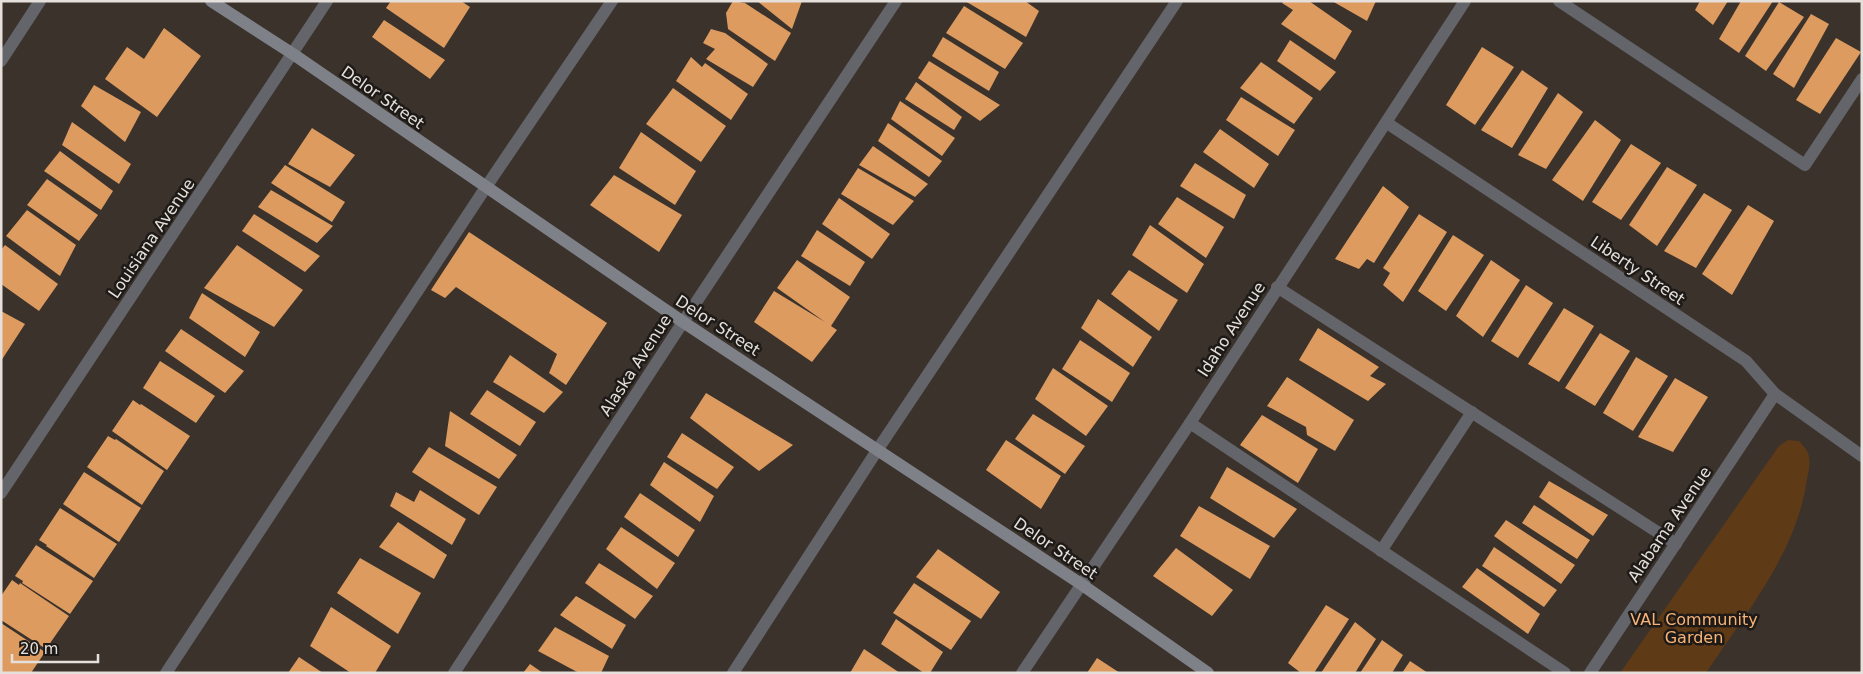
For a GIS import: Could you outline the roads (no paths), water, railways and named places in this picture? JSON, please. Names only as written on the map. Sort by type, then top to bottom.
[{"type":"street","points":[[1,61],[40,1]]},
{"type":"street","name":"Delor Street","points":[[211,1],[293,54],[683,322],[1081,584],[1208,673]]},
{"type":"street","name":"Louisiana Avenue","points":[[1,493],[327,1]]},
{"type":"street","points":[[166,673],[486,187],[612,1]]},
{"type":"street","name":"Alaska Avenue","points":[[454,673],[683,322],[896,1]]},
{"type":"street","points":[[734,673],[878,449],[1177,1]]},
{"type":"street","name":"Idaho Avenue","points":[[1022,673],[1190,423],[1465,1]]},
{"type":"street","points":[[1559,1],[1804,165],[1862,79]]},
{"type":"street","name":"Liberty Street","points":[[1387,122],[1746,362],[1775,394],[1862,456]]},
{"type":"street","points":[[1278,287],[1676,544]]},
{"type":"street","name":"Alabama Avenue","points":[[1590,673],[1775,394]]},
{"type":"street","points":[[1381,551],[1472,412]]},
{"type":"street","points":[[1190,423],[1565,673]]},
{"type":"park label","name":"VAL Community Garden","points":[[1694,628]]}]
